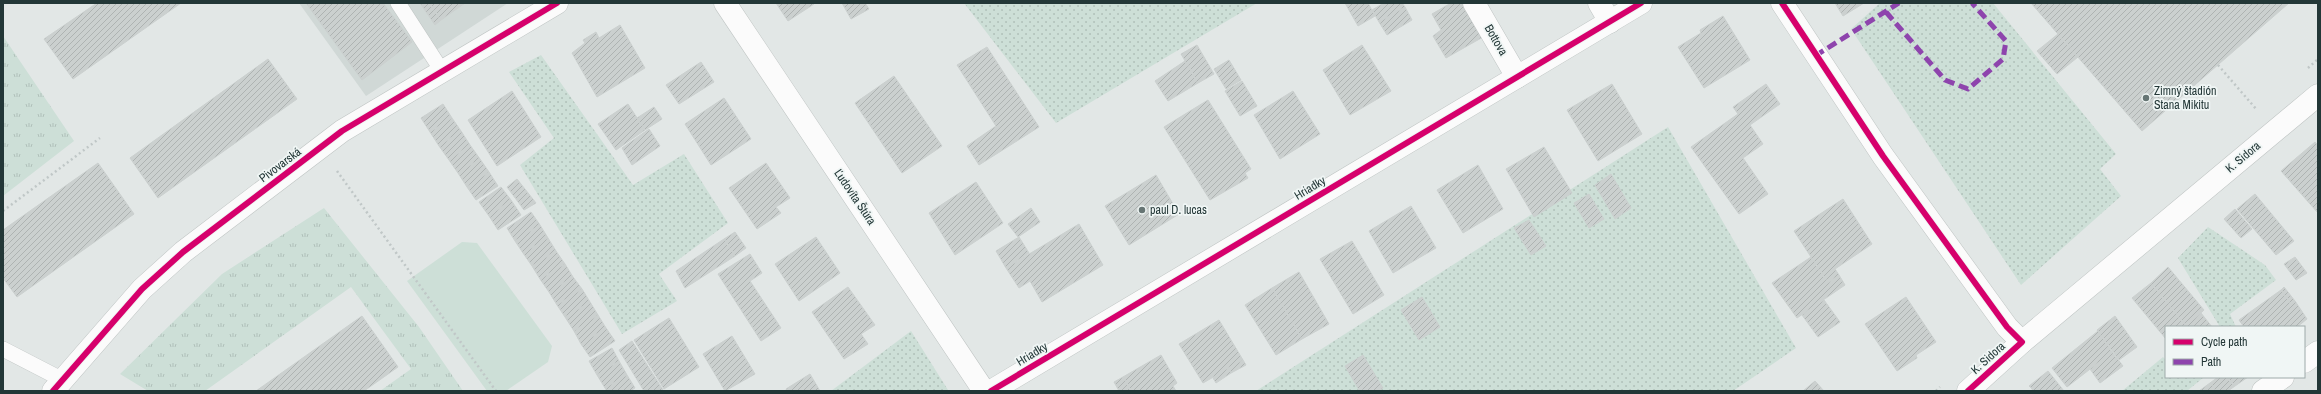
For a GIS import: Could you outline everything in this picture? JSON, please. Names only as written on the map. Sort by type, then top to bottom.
[{"type":"street","name":"Pivovarská","points":[[58,385],[142,289],[183,252],[342,131],[557,3]]},
{"type":"street","name":"Ľudovíta Štúra","points":[[725,3],[984,391]]},
{"type":"street","name":"Bottova","points":[[1474,3],[1517,77]]},
{"type":"street","points":[[1599,3],[1610,22]]},
{"type":"street","name":"Hriadky","points":[[990,391],[1641,3]]},
{"type":"street","points":[[1782,3],[1883,156],[2007,327],[2022,342]]},
{"type":"street","name":"K. Sidora","points":[[1968,391],[2022,342],[2318,95]]},
{"type":"street","points":[[2305,361],[2318,352]]},
{"type":"street","points":[[2263,391],[2282,378]]},
{"type":"lane","points":[[398,3],[442,71]]},
{"type":"lane","points":[[3,349],[58,385]]},
{"type":"path","points":[[2218,65],[2258,111]]},
{"type":"path","points":[[3,211],[100,138]]},
{"type":"path","points":[[332,164],[496,391]]},
{"type":"shaded area","points":[[299,3],[508,3],[366,96]]},
{"type":"green space","points":[[964,3],[1257,3],[1056,123]]},
{"type":"green space","points":[[1880,3],[1993,3],[2116,154],[2100,169],[2121,196],[2021,285],[1851,29]]},
{"type":"green space","points":[[3,36],[74,141],[3,196]]},
{"type":"green space","points":[[541,55],[633,185],[684,154],[728,223],[659,274],[677,301],[622,334],[520,165],[554,138],[509,72]]},
{"type":"green space","points":[[1668,127],[1796,348],[1733,391],[1256,391]]},
{"type":"green space","points":[[324,208],[419,327],[463,391],[380,391],[411,369],[351,287],[205,391],[148,391],[120,374],[222,274]]},
{"type":"green space","points":[[2208,227],[2265,265],[2276,280],[2230,314],[2236,326],[2219,326],[2178,258]]},
{"type":"green space","points":[[462,242],[477,243],[552,346],[548,362],[506,391],[487,391],[407,281]]},
{"type":"green space","points":[[911,331],[948,390],[831,391]]},
{"type":"green space","points":[[2163,357],[2165,359],[2165,378],[2203,378],[2187,391],[2122,391]]},
{"type":"building","points":[[97,3],[181,3],[73,79],[44,39]]},
{"type":"building","points":[[306,3],[383,3],[412,42],[362,80]]},
{"type":"building","points":[[420,3],[429,3],[441,20],[435,25]]},
{"type":"building","points":[[429,3],[465,3],[441,20]]},
{"type":"building","points":[[776,3],[814,3],[814,4],[788,21]]},
{"type":"building","points":[[842,3],[865,3],[869,9],[851,19]]},
{"type":"building","points":[[1345,3],[1368,3],[1375,16],[1358,26]]},
{"type":"building","points":[[1384,3],[1402,3],[1405,7],[1379,22],[1372,10]]},
{"type":"building","points":[[1451,3],[1463,3],[1483,37],[1446,58],[1433,36],[1441,30],[1432,14]]},
{"type":"building","points":[[1835,3],[1864,3],[1843,16]]},
{"type":"building","name":"Zimný štadión Stana Mikitu","points":[[2031,3],[2289,3],[2142,131]]},
{"type":"building","points":[[1405,7],[1412,20],[1387,35],[1379,22]]},
{"type":"building","points":[[1723,16],[1750,60],[1704,88],[1678,47],[1701,33],[1700,30]]},
{"type":"building","points":[[620,25],[645,68],[597,97],[572,53],[585,43],[583,40],[596,32],[599,38]]},
{"type":"building","points":[[2058,34],[2078,57],[2057,74],[2037,51]]},
{"type":"building","points":[[1197,45],[1214,74],[1198,83],[1181,54]]},
{"type":"building","points":[[1362,45],[1391,91],[1350,115],[1323,70]]},
{"type":"building","points":[[987,47],[1039,127],[979,165],[967,146],[996,126],[957,65]]},
{"type":"building","points":[[268,59],[297,99],[158,198],[130,158]]},
{"type":"building","points":[[1229,60],[1241,80],[1226,89],[1214,69]]},
{"type":"building","points":[[1185,61],[1198,83],[1168,101],[1155,81]]},
{"type":"building","points":[[701,62],[714,82],[679,104],[666,85]]},
{"type":"building","points":[[894,76],[942,146],[902,173],[855,103]]},
{"type":"building","points":[[1242,81],[1257,106],[1240,116],[1225,91]]},
{"type":"building","points":[[1612,84],[1642,134],[1598,161],[1567,110]]},
{"type":"building","points":[[1766,84],[1780,104],[1750,125],[1763,144],[1743,158],[1768,194],[1739,214],[1691,147],[1738,114],[1733,107]]},
{"type":"building","points":[[512,91],[541,137],[497,166],[468,120]]},
{"type":"building","points":[[1293,91],[1320,134],[1280,159],[1254,115]]},
{"type":"building","points":[[724,98],[751,139],[711,165],[685,124]]},
{"type":"building","points":[[1208,100],[1251,169],[1245,173],[1248,178],[1210,200],[1164,127]]},
{"type":"building","points":[[443,104],[452,118],[430,132],[421,118]]},
{"type":"building","points":[[628,104],[645,130],[616,150],[598,124]]},
{"type":"building","points":[[654,107],[662,119],[645,130],[637,118]]},
{"type":"building","points":[[452,118],[461,131],[439,146],[430,132]]},
{"type":"building","points":[[649,129],[660,146],[632,165],[622,148]]},
{"type":"building","points":[[461,131],[470,145],[449,160],[439,146]]},
{"type":"building","points":[[2315,142],[2318,145],[2318,213],[2281,171]]},
{"type":"building","points":[[470,145],[480,159],[458,173],[449,160]]},
{"type":"building","points":[[1544,147],[1572,193],[1534,217],[1506,169]]},
{"type":"building","points":[[480,159],[489,172],[467,187],[458,173]]},
{"type":"building","points":[[98,163],[134,214],[17,297],[3,278],[3,230]]},
{"type":"building","points":[[766,163],[790,198],[776,207],[781,213],[757,229],[729,188]]},
{"type":"building","points":[[1478,165],[1503,209],[1463,233],[1437,190]]},
{"type":"building","points":[[489,172],[498,186],[476,200],[467,187]]},
{"type":"building","points":[[1611,174],[1631,208],[1615,219],[1595,185]]},
{"type":"building","name":"paul D. lucas","points":[[1156,175],[1179,214],[1129,245],[1105,206]]},
{"type":"building","points":[[517,179],[536,203],[524,210],[507,187]]},
{"type":"building","points":[[976,182],[1003,223],[955,255],[929,213]]},
{"type":"building","points":[[501,187],[511,200],[489,216],[479,202]]},
{"type":"building","points":[[1589,194],[1604,219],[1589,228],[1574,203]]},
{"type":"building","points":[[2255,194],[2294,241],[2276,255],[2237,209]]},
{"type":"building","points":[[1843,199],[1872,244],[1835,269],[1839,275],[1828,283],[1794,231]]},
{"type":"building","points":[[511,200],[521,215],[498,230],[489,216]]},
{"type":"building","points":[[1411,206],[1436,248],[1393,273],[1369,231]]},
{"type":"building","points":[[1031,208],[1040,222],[1018,237],[1008,224]]},
{"type":"building","points":[[2235,209],[2252,229],[2241,238],[2224,219]]},
{"type":"building","points":[[531,212],[540,225],[515,241],[507,228]]},
{"type":"building","points":[[1529,220],[1546,246],[1531,255],[1514,228]]},
{"type":"building","points":[[1079,224],[1103,265],[1042,302],[1030,281],[1019,288],[1006,268]]},
{"type":"building","points":[[540,225],[548,238],[523,253],[515,241]]},
{"type":"building","points":[[735,232],[746,248],[735,256],[724,239]]},
{"type":"building","points":[[816,237],[840,273],[799,301],[775,264]]},
{"type":"building","points":[[1019,237],[1029,253],[1006,268],[996,251]]},
{"type":"building","points":[[548,238],[556,251],[532,266],[523,253]]},
{"type":"building","points":[[724,239],[735,256],[685,288],[676,271]]},
{"type":"building","points":[[1352,241],[1384,295],[1353,314],[1320,259]]},
{"type":"building","points":[[556,251],[565,264],[540,279],[532,266]]},
{"type":"building","points":[[750,254],[762,273],[750,281],[781,328],[761,341],[718,274]]},
{"type":"building","points":[[1811,257],[1828,283],[1839,275],[1845,285],[1797,318],[1772,283]]},
{"type":"building","points":[[2295,257],[2307,273],[2296,280],[2284,264]]},
{"type":"building","points":[[565,264],[573,277],[549,292],[540,279]]},
{"type":"building","points":[[2168,267],[2204,310],[2186,326],[2151,283]]},
{"type":"building","points":[[1299,272],[1329,324],[1302,339],[1272,288]]},
{"type":"building","points":[[573,277],[582,289],[557,305],[549,292]]},
{"type":"building","points":[[2151,283],[2186,326],[2165,326],[2165,338],[2132,298]]},
{"type":"building","points":[[848,287],[875,325],[861,334],[868,344],[844,359],[812,312]]},
{"type":"building","points":[[2284,287],[2295,301],[2291,304],[2281,290]]},
{"type":"building","points":[[1272,288],[1302,339],[1276,355],[1245,305]]},
{"type":"building","points":[[582,289],[590,302],[565,317],[557,305]]},
{"type":"building","points":[[2281,290],[2291,304],[2295,301],[2307,319],[2298,326],[2243,326],[2239,320]]},
{"type":"building","points":[[1422,297],[1440,327],[1419,340],[1401,310]]},
{"type":"building","points":[[1906,297],[1936,342],[1916,355],[1917,358],[1897,371],[1865,324]]},
{"type":"building","points":[[1824,300],[1840,322],[1818,337],[1802,315]]},
{"type":"building","points":[[590,302],[598,315],[574,331],[565,317]]},
{"type":"building","points":[[2201,313],[2211,326],[2186,326]]},
{"type":"building","points":[[598,315],[606,328],[581,344],[574,331]]},
{"type":"building","points":[[362,316],[398,367],[364,391],[256,391]]},
{"type":"building","points":[[2115,316],[2137,347],[2119,360],[2097,330]]},
{"type":"building","points":[[669,318],[699,367],[664,389],[634,340]]},
{"type":"building","points":[[1219,320],[1243,360],[1203,383],[1179,344]]},
{"type":"building","points":[[606,328],[615,341],[590,357],[581,344]]},
{"type":"building","points":[[2098,331],[2112,352],[2067,387],[2052,368]]},
{"type":"building","points":[[732,336],[755,374],[725,391],[703,354]]},
{"type":"building","points":[[632,341],[663,390],[644,391],[619,350]]},
{"type":"building","points":[[612,348],[619,361],[597,375],[589,361]]},
{"type":"building","points":[[2112,352],[2123,366],[2100,383],[2090,369]]},
{"type":"building","points":[[1161,355],[1177,383],[1173,386],[1176,391],[1131,391],[1123,377]]},
{"type":"building","points":[[1363,355],[1383,388],[1378,391],[1359,390],[1345,366]]},
{"type":"building","points":[[1243,360],[1246,365],[1231,373],[1228,368]]},
{"type":"building","points":[[619,361],[627,375],[605,388],[597,375]]},
{"type":"building","points":[[1228,368],[1231,373],[1216,383],[1213,378]]},
{"type":"building","points":[[2048,371],[2064,391],[2033,391],[2029,386]]},
{"type":"building","points":[[810,374],[820,391],[787,391],[786,389]]},
{"type":"building","points":[[627,375],[635,388],[630,391],[607,391],[605,388]]},
{"type":"building","points":[[1123,377],[1131,391],[1119,391],[1114,382]]},
{"type":"building","points":[[2217,378],[2227,378],[2235,386],[2228,391],[2216,391],[2210,383]]},
{"type":"building","points":[[2227,378],[2247,378],[2235,386]]},
{"type":"building","points":[[1815,381],[1824,391],[1803,391]]},
{"type":"building","points":[[2210,383],[2216,391],[2199,391]]},
{"type":"marked path","points":[[1815,56],[1899,3]]},
{"type":"marked path","points":[[1886,12],[1945,80],[1968,89],[2003,59],[2006,41],[1972,3]]},
{"type":"cycle path","points":[[53,391],[142,289],[183,252],[342,131],[557,3]]},
{"type":"cycle path","points":[[991,391],[1641,3]]},
{"type":"cycle path","points":[[1782,3],[1883,156],[2007,327],[2022,342],[1968,391]]},
{"type":"place","name":"Zimný štadión Stana Mikitu","points":[[2146,98]]},
{"type":"place","name":"paul D. lucas","points":[[1142,210]]}]
